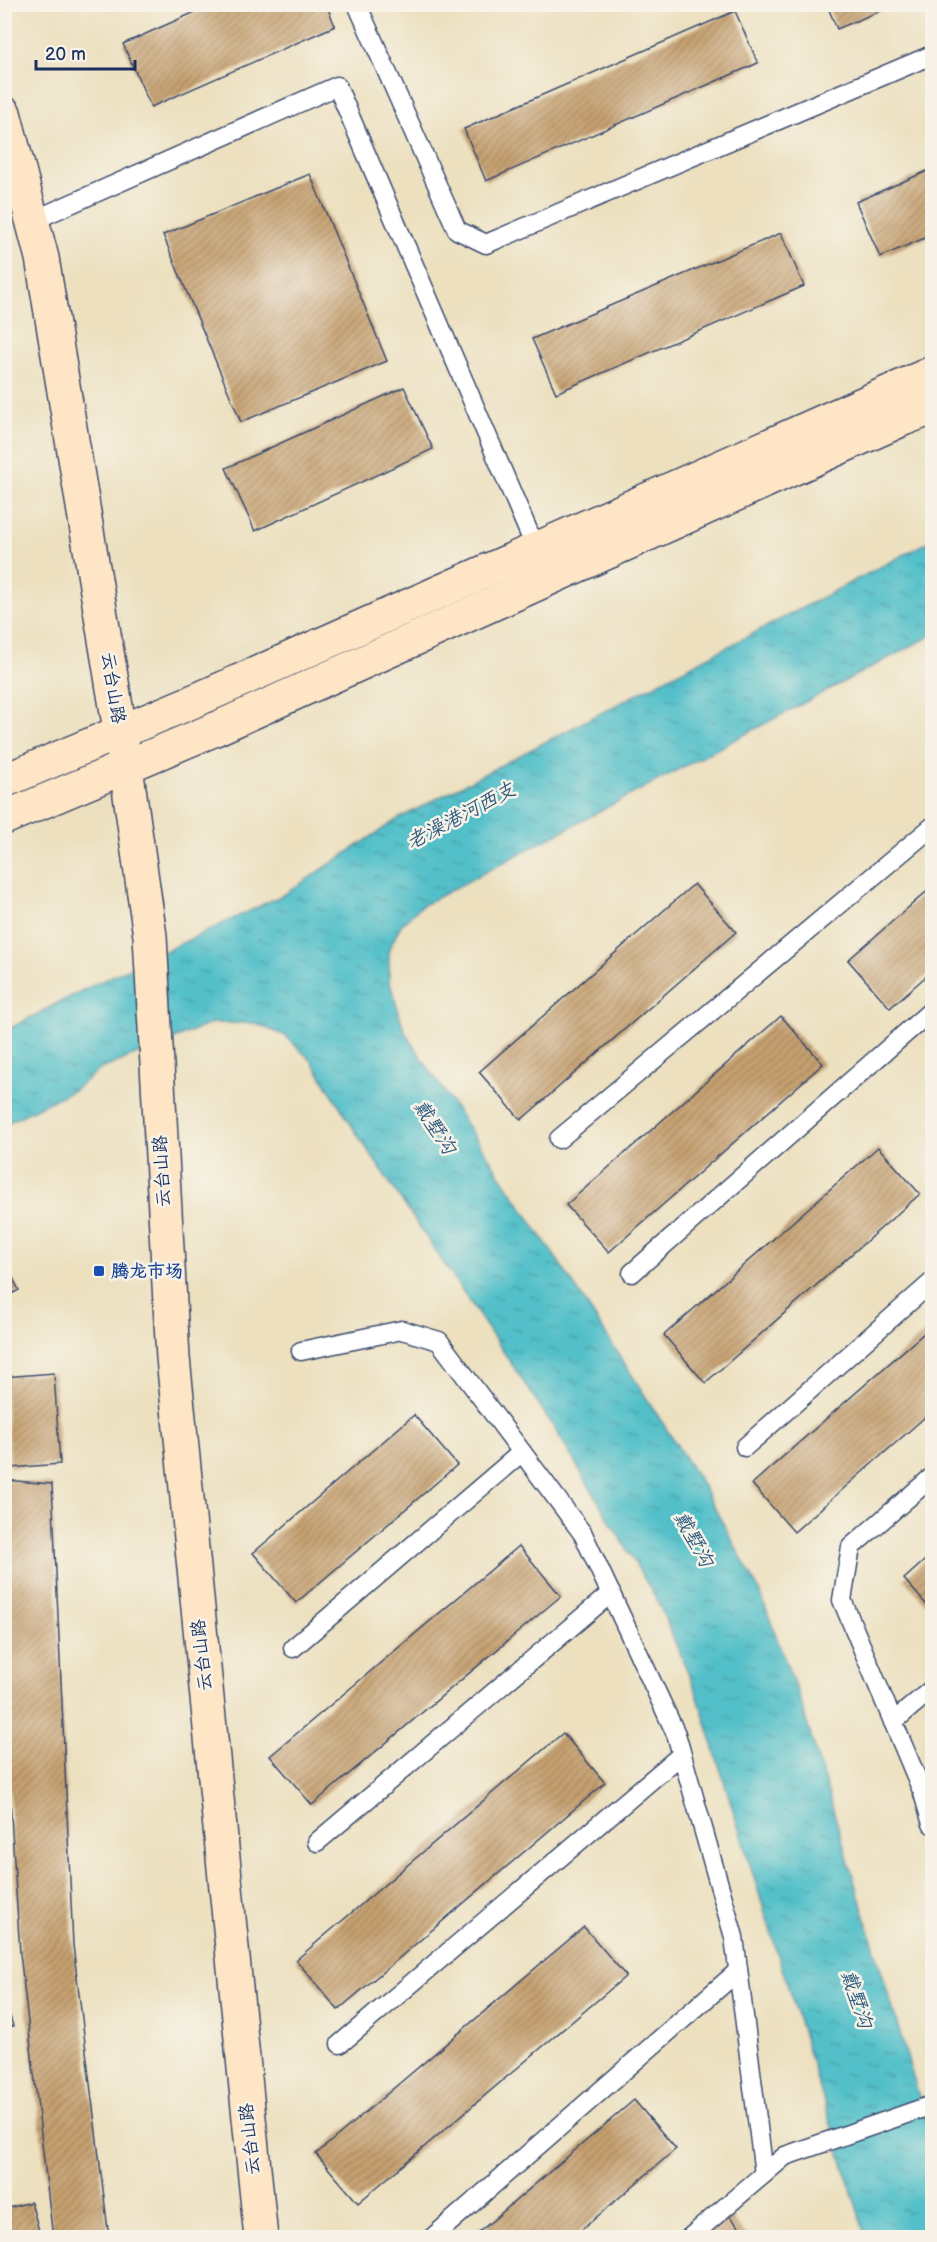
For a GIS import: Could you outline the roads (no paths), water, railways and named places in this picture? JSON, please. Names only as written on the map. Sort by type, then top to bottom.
[{"type":"street","name":"云台山路","points":[[4,113],[42,258],[126,767],[150,936],[173,1358],[261,2238]]},
{"type":"street","points":[[4,781],[933,373]]},
{"type":"street","points":[[4,818],[213,730],[892,424],[933,408]]},
{"type":"lane","points":[[357,4],[457,230],[486,244],[933,55]]},
{"type":"lane","points":[[32,221],[337,86],[536,549]]},
{"type":"lane","points":[[559,1138],[933,827]]},
{"type":"lane","points":[[632,1273],[933,1010]]},
{"type":"lane","points":[[745,1447],[933,1282]]},
{"type":"lane","points":[[301,1351],[402,1330],[439,1341],[583,1534],[676,1734],[734,1937],[764,2174]]},
{"type":"lane","points":[[293,1648],[522,1452]]},
{"type":"lane","points":[[933,1477],[851,1547],[842,1600],[923,1793],[933,1824]]},
{"type":"lane","points":[[317,1842],[611,1593]]},
{"type":"lane","points":[[893,1722],[933,1689]]},
{"type":"lane","points":[[340,2043],[682,1754]]},
{"type":"lane","points":[[432,2238],[738,1971]]},
{"type":"lane","points":[[689,2238],[785,2156],[933,2105]]},
{"type":"water","points":[[932,540],[932,635],[421,906],[401,925],[389,949],[389,980],[405,1033],[576,1288],[701,1483],[759,1590],[801,1703],[932,2140],[932,2237],[866,2237],[696,1691],[657,1600],[554,1427],[357,1134],[312,1061],[284,1035],[253,1023],[212,1023],[99,1070],[73,1090],[5,1124],[5,1031],[79,992],[285,894],[398,819]]},
{"type":"place","name":"腾龙市场","points":[[99,1271]]},
{"type":"water label","name":"老澡港河西支","points":[[461,816]]},
{"type":"water label","name":"戴墅沟","points":[[434,1127]]},
{"type":"water label","name":"戴墅沟","points":[[693,1539]]},
{"type":"water label","name":"戴墅沟","points":[[856,1999]]}]
